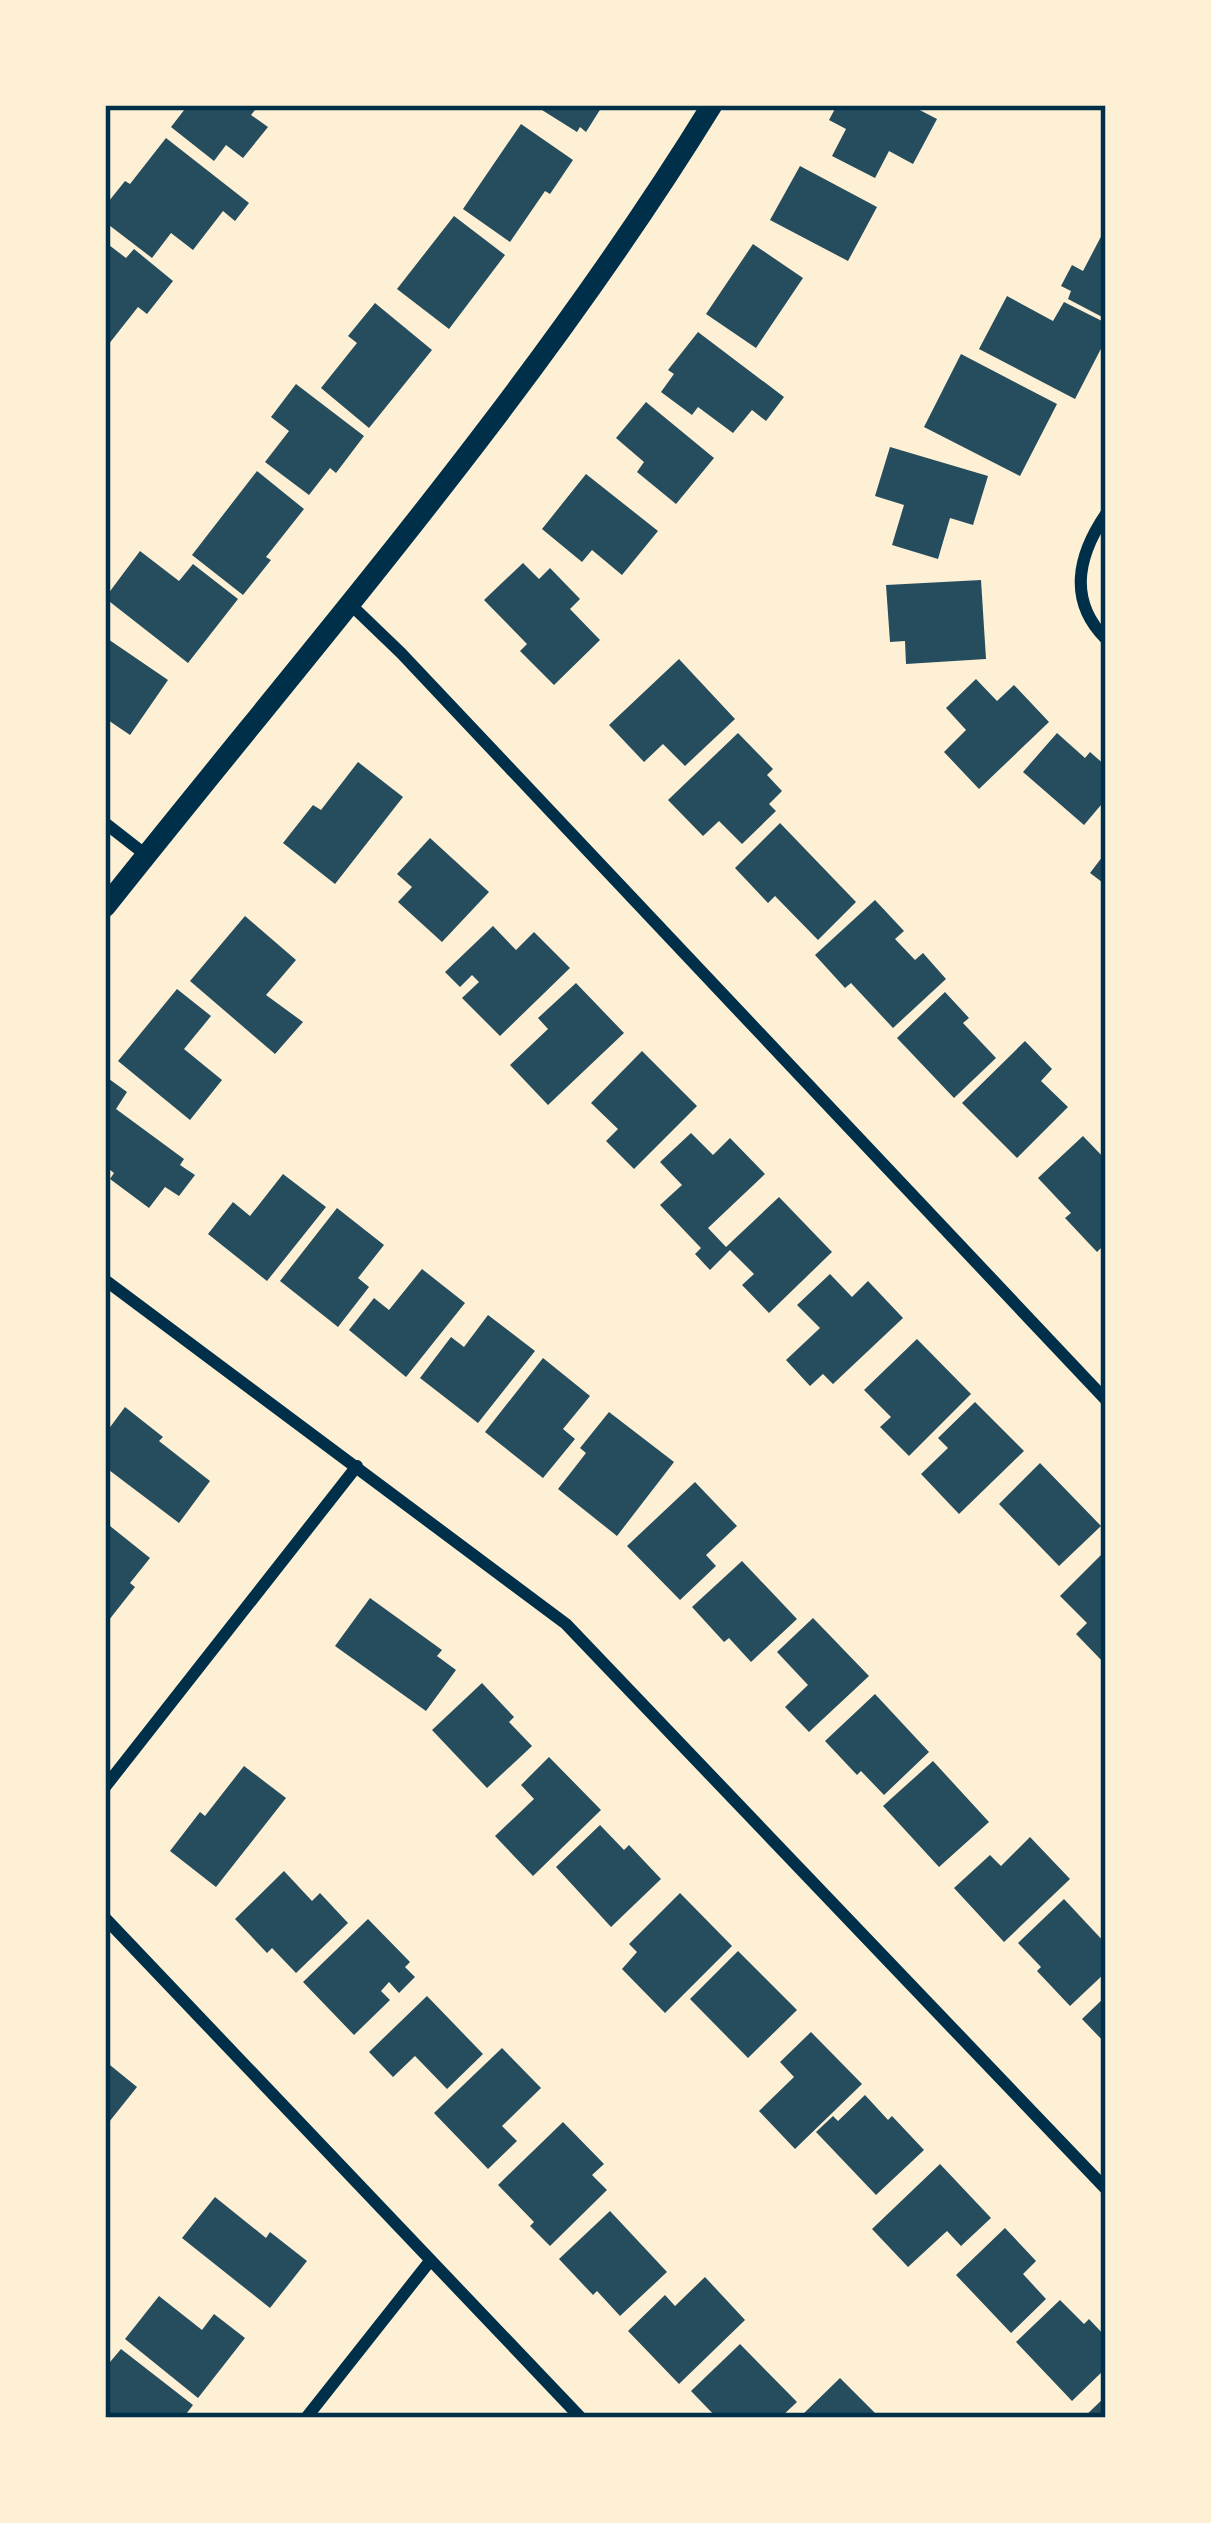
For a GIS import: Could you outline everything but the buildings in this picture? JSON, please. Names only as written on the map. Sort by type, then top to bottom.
[{"type":"street","points":[[105,907],[507,403],[608,268],[712,105]]},
{"type":"street","points":[[1106,514],[1089,539],[1080,566],[1080,592],[1086,613],[1106,639]]},
{"type":"street","points":[[348,602],[1106,1400]]},
{"type":"street","points":[[105,823],[146,855]]},
{"type":"street","points":[[105,1280],[566,1624],[1106,2189]]},
{"type":"street","points":[[105,1787],[357,1466]]},
{"type":"street","points":[[105,1918],[581,2418]]},
{"type":"street","points":[[306,2418],[430,2261]]}]
